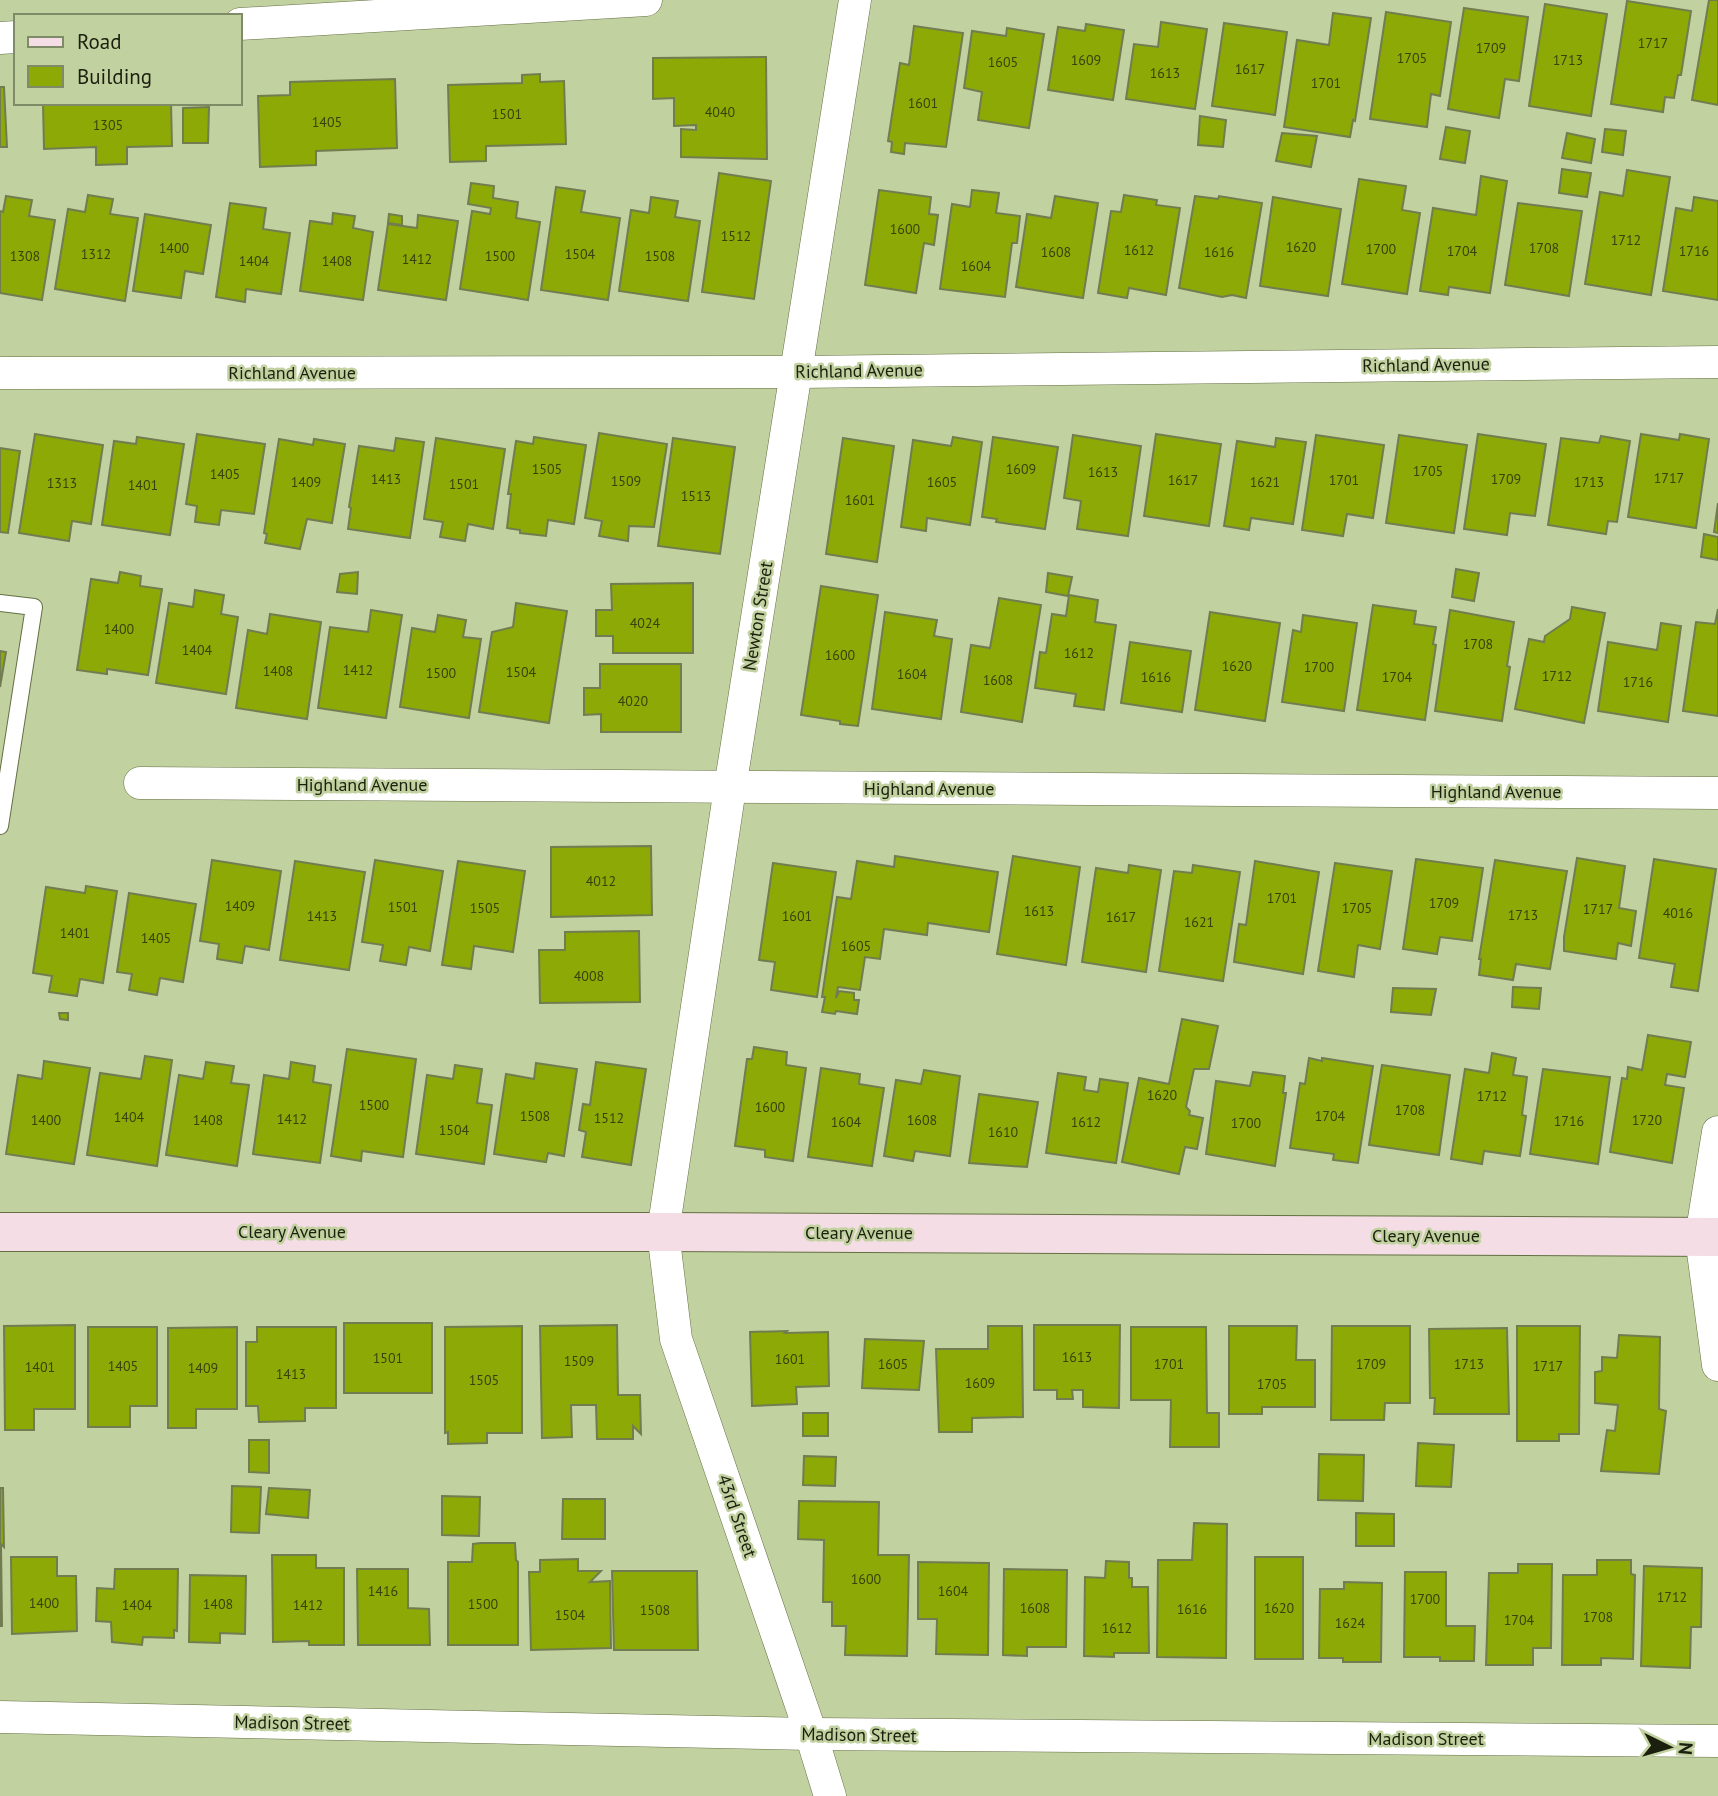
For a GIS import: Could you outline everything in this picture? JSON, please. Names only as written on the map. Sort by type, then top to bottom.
[{"type":"street","points":[[242,24],[646,0]]},
{"type":"street","name":"Newton Street","points":[[663,1232],[730,788],[855,0]]},
{"type":"street","name":"Richland Avenue","points":[[0,373],[797,372],[1718,362]]},
{"type":"street","name":"Highland Avenue","points":[[140,783],[1718,793]]},
{"type":"street","points":[[1718,1132],[1710,1237],[1718,1366]]},
{"type":"street","name":"Cleary Avenue","points":[[0,1232],[1710,1237]]},
{"type":"street","name":"43rd Street","points":[[663,1232],[676,1339],[830,1796]]},
{"type":"street","name":"Madison Street","points":[[0,1717],[811,1734],[1718,1741]]},
{"type":"lane","points":[[0,603],[34,607],[0,826]]},
{"type":"building","points":[[1709,0],[1718,0],[1718,105],[1692,100]]},
{"type":"building","points":[[1627,1],[1691,11],[1681,75],[1678,75],[1674,98],[1665,97],[1663,112],[1611,104]]},
{"type":"building","points":[[1545,4],[1607,14],[1591,116],[1529,106]]},
{"type":"building","points":[[1464,8],[1528,17],[1519,81],[1505,79],[1499,118],[1448,109]]},
{"type":"building","points":[[1386,12],[1451,22],[1440,96],[1431,94],[1427,127],[1370,119]]},
{"type":"building","points":[[1333,13],[1371,18],[1355,121],[1353,120],[1350,137],[1284,127],[1297,40],[1329,45]]},
{"type":"building","points":[[1161,22],[1207,29],[1195,109],[1126,99],[1134,44],[1158,47]]},
{"type":"building","points":[[1224,23],[1287,32],[1275,115],[1212,106]]},
{"type":"building","points":[[1086,24],[1124,30],[1113,100],[1048,90],[1058,27],[1085,31]]},
{"type":"building","points":[[914,26],[963,33],[946,147],[905,143],[904,154],[891,152],[892,142],[888,141],[900,63],[909,65]]},
{"type":"building","points":[[1007,28],[1044,34],[1029,128],[978,120],[982,92],[964,88],[972,31],[1006,36]]},
{"type":"building","points":[[766,57],[767,159],[681,157],[681,129],[696,130],[696,125],[674,126],[674,98],[653,99],[653,58]]},
{"type":"building","points":[[540,74],[540,82],[564,81],[566,144],[486,146],[486,161],[450,162],[448,85],[522,83],[522,75]]},
{"type":"building","points":[[395,79],[397,148],[316,151],[316,165],[260,167],[258,96],[290,95],[290,82]]},
{"type":"building","points":[[0,87],[4,87],[7,147],[0,147]]},
{"type":"building","points":[[43,105],[171,105],[172,146],[127,147],[127,164],[96,165],[96,147],[44,149]]},
{"type":"building","points":[[209,107],[208,143],[183,143],[183,108]]},
{"type":"building","points":[[1200,116],[1226,120],[1223,147],[1198,145]]},
{"type":"building","points":[[1446,127],[1470,131],[1465,163],[1440,159]]},
{"type":"building","points":[[1605,129],[1626,131],[1623,155],[1602,152]]},
{"type":"building","points":[[1282,133],[1317,136],[1311,167],[1276,161]]},
{"type":"building","points":[[1567,133],[1595,139],[1591,163],[1562,158]]},
{"type":"building","points":[[1562,169],[1591,173],[1587,197],[1559,193]]},
{"type":"building","points":[[1627,170],[1670,177],[1651,295],[1585,284],[1600,192],[1623,196]]},
{"type":"building","points":[[719,173],[771,181],[754,299],[702,292]]},
{"type":"building","points":[[1481,176],[1507,181],[1490,293],[1449,287],[1448,295],[1420,291],[1433,208],[1476,215]]},
{"type":"building","points":[[1359,179],[1406,186],[1402,210],[1420,213],[1407,294],[1342,284]]},
{"type":"building","points":[[471,183],[494,186],[493,198],[518,202],[516,218],[540,222],[528,300],[460,289],[472,211],[490,214],[491,208],[468,204]]},
{"type":"building","points":[[556,187],[585,191],[581,212],[620,218],[608,300],[541,290]]},
{"type":"building","points":[[879,190],[931,197],[929,214],[938,215],[934,245],[924,243],[916,293],[865,285]]},
{"type":"building","points":[[972,190],[999,193],[996,213],[1020,216],[1017,243],[1012,243],[1005,297],[940,289],[952,204],[970,207]]},
{"type":"building","points":[[88,195],[113,199],[110,214],[138,218],[125,301],[55,289],[68,209],[85,212]]},
{"type":"building","points":[[1124,195],[1157,200],[1156,205],[1180,208],[1166,295],[1129,288],[1127,298],[1098,293],[1111,211],[1121,212]]},
{"type":"building","points":[[6,196],[32,200],[29,216],[55,220],[42,300],[0,293],[0,211],[3,212]]},
{"type":"building","points":[[1055,196],[1098,203],[1083,298],[1016,287],[1027,214],[1051,218]]},
{"type":"building","points":[[1195,196],[1218,199],[1219,196],[1262,203],[1246,298],[1232,295],[1222,297],[1179,288]]},
{"type":"building","points":[[651,197],[678,201],[675,217],[700,221],[688,301],[619,291],[631,210],[649,213]]},
{"type":"building","points":[[1273,197],[1341,209],[1328,296],[1260,286]]},
{"type":"building","points":[[1694,197],[1718,201],[1718,300],[1663,291],[1676,208],[1692,211]]},
{"type":"building","points":[[230,203],[266,208],[263,229],[290,233],[281,294],[246,289],[245,302],[216,297]]},
{"type":"building","points":[[1518,203],[1582,211],[1569,296],[1505,285]]},
{"type":"building","points":[[333,213],[355,216],[353,228],[373,232],[363,300],[300,291],[310,221],[332,224]]},
{"type":"building","points":[[145,214],[211,225],[203,274],[185,271],[181,298],[133,291]]},
{"type":"building","points":[[389,214],[402,216],[402,225],[388,223]]},
{"type":"building","points":[[418,215],[458,221],[446,300],[378,290],[388,224],[417,228]]},
{"type":"building","points":[[599,433],[667,444],[654,527],[629,526],[628,541],[599,536],[602,521],[585,518]]},
{"type":"building","points":[[35,434],[103,445],[91,524],[72,521],[69,541],[19,533]]},
{"type":"building","points":[[197,434],[265,444],[254,514],[221,510],[219,525],[195,522],[197,506],[186,504]]},
{"type":"building","points":[[1156,434],[1221,444],[1209,526],[1144,516]]},
{"type":"building","points":[[1478,434],[1546,444],[1535,516],[1510,513],[1507,535],[1464,529]]},
{"type":"building","points":[[1641,434],[1679,440],[1680,434],[1709,439],[1696,528],[1628,517]]},
{"type":"building","points":[[1073,435],[1141,446],[1128,536],[1077,529],[1081,501],[1064,498]]},
{"type":"building","points":[[1316,435],[1384,445],[1373,518],[1347,514],[1343,536],[1302,530]]},
{"type":"building","points":[[1399,435],[1467,445],[1454,533],[1386,523]]},
{"type":"building","points":[[1601,436],[1630,441],[1617,522],[1608,521],[1606,534],[1548,525],[1561,438],[1599,443]]},
{"type":"building","points":[[137,437],[184,444],[170,535],[102,525],[114,441],[136,444]]},
{"type":"building","points":[[534,437],[586,445],[574,524],[548,520],[546,536],[520,533],[520,530],[507,528],[511,494],[508,494],[516,441],[533,444]]},
{"type":"building","points":[[953,437],[982,442],[970,525],[927,518],[926,531],[901,527],[913,440],[951,446]]},
{"type":"building","points":[[993,437],[1058,447],[1045,529],[996,522],[997,519],[982,517]]},
{"type":"building","points":[[396,438],[424,442],[410,538],[348,529],[359,446],[394,451]]},
{"type":"building","points":[[436,438],[505,449],[493,529],[468,524],[465,541],[440,537],[443,522],[424,519]]},
{"type":"building","points":[[673,438],[735,447],[720,554],[658,546]]},
{"type":"building","points":[[843,438],[894,446],[877,562],[826,554]]},
{"type":"building","points":[[1276,438],[1306,442],[1293,524],[1251,518],[1249,530],[1224,526],[1237,441],[1275,447]]},
{"type":"building","points":[[279,439],[313,445],[314,439],[345,444],[332,523],[307,519],[300,549],[265,543],[267,534],[264,533]]},
{"type":"building","points":[[0,448],[20,451],[8,533],[0,532]]},
{"type":"building","points":[[1718,503],[1718,533],[1714,532]]},
{"type":"building","points":[[1704,534],[1718,537],[1718,560],[1701,557]]},
{"type":"building","points":[[1456,569],[1479,573],[1474,601],[1452,597]]},
{"type":"building","points":[[120,572],[141,576],[140,586],[162,589],[148,675],[107,669],[107,674],[77,670],[91,579],[118,583]]},
{"type":"building","points":[[358,572],[357,594],[337,592],[340,574]]},
{"type":"building","points":[[1048,573],[1072,577],[1068,596],[1046,592]]},
{"type":"building","points":[[693,583],[693,653],[613,653],[613,636],[596,636],[596,610],[612,610],[611,584]]},
{"type":"building","points":[[821,586],[878,595],[858,726],[801,715]]},
{"type":"building","points":[[195,590],[224,595],[221,614],[238,617],[226,694],[156,683],[169,603],[193,607]]},
{"type":"building","points":[[1069,595],[1098,600],[1095,622],[1116,625],[1104,710],[1074,706],[1076,694],[1035,688],[1040,652],[1046,653],[1052,614],[1066,616]]},
{"type":"building","points":[[999,598],[1041,605],[1022,722],[961,712],[971,645],[990,648]]},
{"type":"building","points":[[516,603],[567,611],[549,723],[479,712],[492,632],[513,627]]},
{"type":"building","points":[[1373,605],[1416,611],[1414,624],[1436,627],[1433,644],[1436,645],[1425,720],[1357,710]]},
{"type":"building","points":[[1572,607],[1605,613],[1584,723],[1515,709],[1529,639],[1544,642],[1545,636],[1570,619]]},
{"type":"building","points":[[1718,609],[1718,716],[1683,711],[1696,622],[1715,624]]},
{"type":"building","points":[[371,610],[402,615],[386,718],[318,708],[330,627],[368,632]]},
{"type":"building","points":[[1450,610],[1514,622],[1502,721],[1435,711]]},
{"type":"building","points":[[885,612],[937,620],[934,636],[952,639],[941,719],[872,709]]},
{"type":"building","points":[[1210,612],[1280,623],[1265,721],[1195,710]]},
{"type":"building","points":[[270,614],[321,622],[307,719],[236,708],[248,630],[267,634]]},
{"type":"building","points":[[438,615],[466,620],[463,637],[481,639],[469,718],[400,707],[412,628],[435,632]]},
{"type":"building","points":[[1303,615],[1357,623],[1344,711],[1282,702],[1293,630],[1301,632]]},
{"type":"building","points":[[1661,623],[1681,626],[1668,722],[1598,711],[1608,642],[1657,650]]},
{"type":"building","points":[[1130,642],[1191,651],[1182,712],[1121,703]]},
{"type":"building","points":[[0,651],[6,652],[0,687]]},
{"type":"building","points":[[600,664],[681,664],[681,732],[601,732],[601,714],[584,715],[584,688],[600,688]]},
{"type":"building","points":[[651,846],[652,915],[551,917],[551,847]]},
{"type":"building","points":[[895,856],[998,872],[989,932],[928,923],[927,935],[884,929],[880,959],[865,957],[860,990],[838,987],[836,998],[839,991],[854,993],[854,1000],[859,1000],[857,1014],[822,1012],[837,897],[851,899],[857,861],[894,867]]},
{"type":"building","points":[[1013,856],[1080,867],[1066,965],[997,954]]},
{"type":"building","points":[[1577,858],[1625,866],[1619,908],[1636,911],[1631,946],[1618,943],[1616,959],[1564,951]]},
{"type":"building","points":[[1416,859],[1483,868],[1472,941],[1440,937],[1437,954],[1403,949]]},
{"type":"building","points":[[1654,859],[1716,869],[1698,991],[1671,987],[1675,964],[1639,958]]},
{"type":"building","points":[[212,860],[281,871],[269,950],[245,946],[242,963],[217,959],[219,944],[200,941]]},
{"type":"building","points":[[375,860],[443,871],[430,951],[409,947],[406,965],[380,961],[383,945],[362,942]]},
{"type":"building","points":[[1495,860],[1567,871],[1550,969],[1516,964],[1513,980],[1479,975],[1479,959]]},
{"type":"building","points":[[295,861],[365,872],[349,970],[280,960]]},
{"type":"building","points":[[458,861],[525,871],[513,952],[474,946],[471,969],[442,965]]},
{"type":"building","points":[[1255,861],[1319,872],[1303,974],[1234,962],[1239,924],[1246,925]]},
{"type":"building","points":[[773,863],[836,872],[817,997],[771,990],[775,962],[759,960]]},
{"type":"building","points":[[1335,863],[1392,871],[1380,949],[1358,945],[1354,977],[1318,971]]},
{"type":"building","points":[[1129,865],[1161,870],[1146,972],[1082,962],[1096,868],[1128,873]]},
{"type":"building","points":[[1193,865],[1240,872],[1223,981],[1159,971],[1174,871],[1192,873]]},
{"type":"building","points":[[86,886],[117,891],[103,983],[80,979],[77,996],[49,992],[52,976],[33,973],[46,887],[85,893]]},
{"type":"building","points":[[129,893],[196,904],[183,982],[160,978],[157,995],[129,990],[132,974],[117,972]]},
{"type":"building","points":[[639,931],[640,1002],[540,1003],[539,950],[565,950],[565,932]]},
{"type":"building","points":[[1513,987],[1541,988],[1539,1009],[1512,1007]]},
{"type":"building","points":[[1393,988],[1436,989],[1431,1015],[1391,1012]]},
{"type":"building","points":[[59,1013],[68,1013],[68,1020],[60,1019]]},
{"type":"building","points":[[1182,1019],[1218,1026],[1209,1069],[1194,1069],[1186,1107],[1190,1111],[1189,1115],[1203,1118],[1197,1149],[1185,1147],[1179,1174],[1122,1162],[1139,1078],[1169,1084]]},
{"type":"building","points":[[1648,1035],[1691,1042],[1685,1077],[1667,1074],[1665,1085],[1684,1088],[1672,1163],[1610,1152],[1622,1078],[1627,1079],[1628,1067],[1642,1070]]},
{"type":"building","points":[[754,1047],[787,1052],[786,1065],[806,1068],[793,1161],[765,1157],[765,1150],[735,1146],[747,1059],[752,1059]]},
{"type":"building","points":[[347,1049],[416,1059],[403,1157],[362,1151],[361,1161],[331,1156]]},
{"type":"building","points":[[1492,1053],[1516,1058],[1513,1075],[1527,1077],[1522,1115],[1526,1116],[1520,1156],[1484,1151],[1482,1164],[1451,1159],[1465,1069],[1489,1073]]},
{"type":"building","points":[[145,1056],[172,1060],[157,1166],[87,1155],[100,1073],[141,1079]]},
{"type":"building","points":[[1309,1058],[1373,1066],[1358,1163],[1333,1160],[1334,1154],[1290,1148],[1300,1083],[1305,1084]]},
{"type":"building","points":[[44,1061],[90,1068],[74,1164],[6,1154],[18,1075],[42,1079]]},
{"type":"building","points":[[206,1062],[234,1066],[231,1083],[249,1085],[237,1166],[166,1155],[179,1075],[203,1079]]},
{"type":"building","points":[[291,1062],[315,1066],[313,1082],[331,1085],[320,1163],[253,1154],[264,1075],[289,1079]]},
{"type":"building","points":[[596,1062],[646,1069],[631,1165],[582,1157],[586,1132],[579,1130],[583,1104],[590,1105]]},
{"type":"building","points":[[536,1063],[577,1069],[564,1156],[548,1153],[546,1162],[494,1154],[506,1074],[534,1079]]},
{"type":"building","points":[[455,1065],[482,1069],[477,1103],[492,1105],[484,1164],[416,1154],[427,1075],[453,1079]]},
{"type":"building","points":[[1382,1065],[1450,1075],[1439,1155],[1369,1145]]},
{"type":"building","points":[[821,1068],[860,1074],[859,1084],[884,1088],[872,1166],[808,1157]]},
{"type":"building","points":[[1543,1069],[1610,1077],[1598,1164],[1530,1154]]},
{"type":"building","points":[[924,1070],[960,1076],[950,1156],[915,1151],[913,1161],[884,1156],[896,1080],[921,1084]]},
{"type":"building","points":[[1253,1072],[1285,1076],[1283,1093],[1286,1093],[1275,1166],[1206,1154],[1216,1081],[1250,1086]]},
{"type":"building","points":[[1058,1073],[1086,1077],[1084,1090],[1098,1092],[1100,1079],[1128,1083],[1116,1163],[1046,1153]]},
{"type":"building","points":[[979,1094],[1038,1102],[1027,1167],[969,1163]]},
{"type":"building","points":[[344,1323],[432,1323],[432,1393],[344,1393]]},
{"type":"building","points":[[75,1325],[75,1409],[34,1409],[34,1430],[5,1430],[4,1326]]},
{"type":"building","points":[[617,1325],[618,1395],[640,1395],[641,1434],[633,1426],[633,1439],[597,1439],[596,1405],[571,1405],[572,1437],[542,1438],[540,1326]]},
{"type":"building","points":[[1034,1325],[1120,1325],[1119,1408],[1083,1407],[1083,1390],[1072,1390],[1073,1399],[1057,1399],[1057,1390],[1034,1390]]},
{"type":"building","points":[[522,1326],[522,1433],[487,1433],[487,1443],[448,1444],[448,1432],[445,1433],[445,1327]]},
{"type":"building","points":[[988,1326],[1022,1326],[1023,1417],[972,1418],[972,1432],[939,1432],[936,1349],[988,1349]]},
{"type":"building","points":[[1229,1326],[1297,1326],[1296,1360],[1315,1360],[1315,1407],[1262,1407],[1262,1414],[1229,1414]]},
{"type":"building","points":[[1332,1326],[1410,1326],[1410,1403],[1385,1403],[1384,1420],[1331,1420]]},
{"type":"building","points":[[1517,1326],[1580,1326],[1579,1434],[1559,1434],[1559,1441],[1517,1441]]},
{"type":"building","points":[[88,1327],[157,1327],[157,1406],[130,1406],[130,1427],[88,1427]]},
{"type":"building","points":[[237,1327],[237,1409],[196,1409],[196,1428],[168,1428],[168,1328]]},
{"type":"building","points":[[257,1327],[336,1327],[336,1408],[305,1408],[305,1421],[259,1422],[258,1406],[246,1406],[246,1342],[257,1342]]},
{"type":"building","points":[[1131,1327],[1206,1327],[1207,1413],[1219,1413],[1219,1447],[1170,1447],[1171,1400],[1131,1400]]},
{"type":"building","points":[[1507,1328],[1509,1414],[1434,1414],[1435,1398],[1430,1398],[1429,1329]]},
{"type":"building","points":[[787,1331],[785,1333],[828,1332],[829,1386],[796,1387],[797,1404],[752,1406],[750,1332]]},
{"type":"building","points":[[1619,1335],[1660,1337],[1659,1409],[1666,1411],[1659,1474],[1601,1471],[1607,1430],[1615,1431],[1618,1405],[1595,1403],[1595,1372],[1602,1371],[1602,1357],[1617,1358]]},
{"type":"building","points":[[865,1339],[924,1341],[919,1390],[862,1388]]},
{"type":"building","points":[[803,1413],[828,1413],[828,1436],[803,1436]]},
{"type":"building","points":[[249,1440],[269,1440],[269,1473],[249,1472]]},
{"type":"building","points":[[1418,1443],[1454,1445],[1451,1487],[1416,1486]]},
{"type":"building","points":[[1319,1454],[1364,1455],[1363,1501],[1318,1500]]},
{"type":"building","points":[[804,1456],[836,1457],[835,1486],[803,1485]]},
{"type":"building","points":[[232,1486],[261,1487],[259,1533],[231,1532]]},
{"type":"building","points":[[0,1488],[3,1488],[4,1547],[1,1544],[2,1626],[0,1626]]},
{"type":"building","points":[[269,1488],[310,1490],[308,1518],[266,1514]]},
{"type":"building","points":[[442,1496],[480,1497],[479,1536],[442,1535]]},
{"type":"building","points":[[563,1499],[605,1499],[605,1539],[562,1539]]},
{"type":"building","points":[[799,1501],[879,1502],[878,1555],[909,1555],[907,1656],[845,1655],[846,1626],[832,1626],[832,1602],[823,1602],[824,1540],[798,1539]]},
{"type":"building","points":[[1356,1513],[1394,1514],[1394,1546],[1356,1546]]},
{"type":"building","points":[[1194,1523],[1227,1524],[1226,1658],[1157,1657],[1158,1560],[1192,1560]]},
{"type":"building","points":[[515,1543],[518,1562],[518,1645],[448,1645],[448,1562],[472,1562],[473,1544]]},
{"type":"building","points":[[272,1555],[316,1555],[316,1568],[344,1568],[344,1645],[309,1645],[309,1641],[273,1642]]},
{"type":"building","points":[[11,1557],[57,1557],[57,1576],[76,1576],[77,1631],[12,1634]]},
{"type":"building","points":[[1255,1557],[1303,1557],[1303,1659],[1255,1659]]},
{"type":"building","points":[[578,1559],[578,1571],[601,1571],[590,1582],[610,1581],[611,1648],[531,1650],[529,1572],[540,1572],[540,1560]]},
{"type":"building","points":[[1597,1560],[1631,1560],[1631,1574],[1635,1575],[1633,1659],[1601,1658],[1601,1665],[1562,1665],[1563,1575],[1597,1575]]},
{"type":"building","points":[[1106,1561],[1129,1562],[1132,1587],[1148,1587],[1149,1653],[1114,1653],[1114,1657],[1084,1656],[1085,1577],[1105,1578]]},
{"type":"building","points":[[918,1562],[989,1563],[988,1655],[936,1654],[937,1619],[918,1619]]},
{"type":"building","points":[[1518,1564],[1552,1564],[1551,1648],[1533,1648],[1533,1665],[1486,1665],[1489,1573],[1518,1573]]},
{"type":"building","points":[[1644,1566],[1702,1568],[1701,1627],[1691,1627],[1690,1668],[1641,1666]]},
{"type":"building","points":[[115,1569],[178,1569],[177,1631],[174,1630],[174,1638],[143,1637],[142,1645],[112,1642],[111,1622],[96,1621],[97,1588],[114,1589]]},
{"type":"building","points":[[357,1569],[408,1569],[408,1608],[429,1609],[430,1645],[358,1645]]},
{"type":"building","points":[[1004,1569],[1067,1570],[1066,1647],[1027,1647],[1027,1656],[1003,1655]]},
{"type":"building","points":[[612,1571],[697,1571],[698,1650],[614,1650]]},
{"type":"building","points":[[1405,1572],[1446,1572],[1446,1626],[1475,1626],[1474,1661],[1404,1657]]},
{"type":"building","points":[[190,1575],[246,1576],[245,1634],[220,1633],[220,1643],[189,1642]]},
{"type":"building","points":[[1344,1582],[1382,1583],[1381,1662],[1343,1662],[1343,1658],[1319,1658],[1320,1589],[1344,1589]]}]
